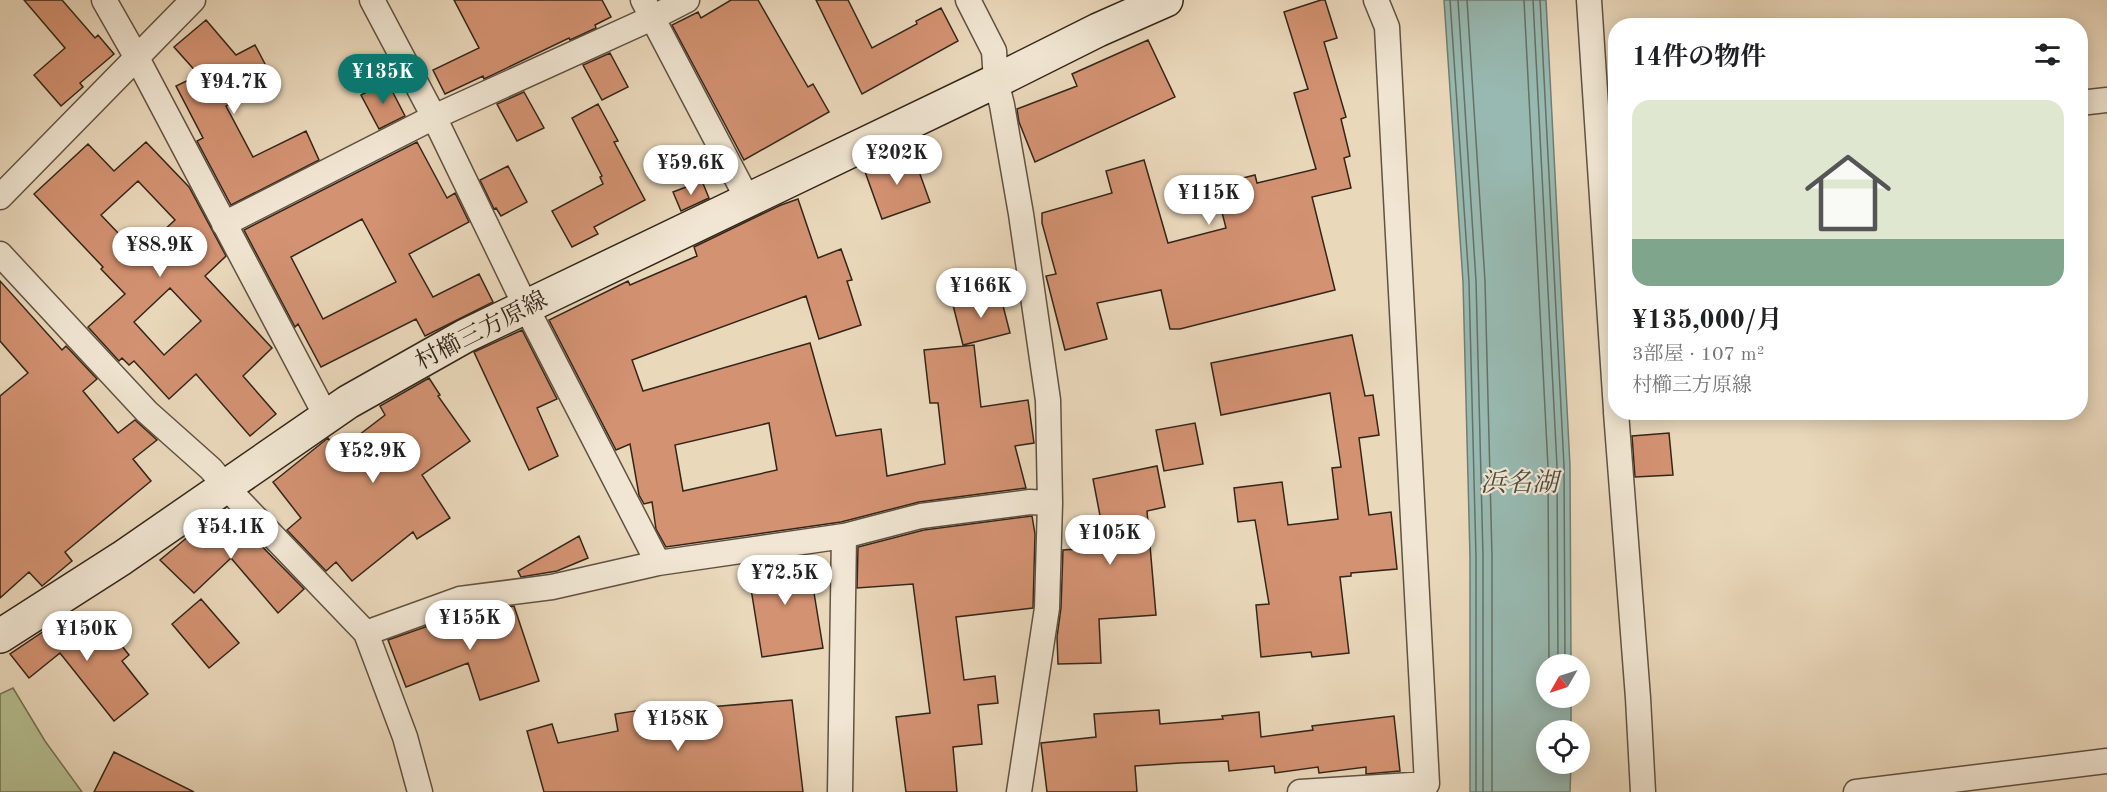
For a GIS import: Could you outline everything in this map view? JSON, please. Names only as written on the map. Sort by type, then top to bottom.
[{"type":"main road","name":"村櫛三方原線","points":[[0,636],[113,564],[326,416],[418,361],[1098,30],[1166,0]]},
{"type":"street","points":[[104,0],[137,58],[326,416]]},
{"type":"street","points":[[0,197],[193,0]]},
{"type":"street","points":[[372,0],[434,117],[526,307],[658,563]]},
{"type":"street","points":[[224,224],[648,9],[687,0]]},
{"type":"street","points":[[968,0],[994,51],[996,81],[1021,214],[1048,400],[1050,503],[1047,608],[1019,792]]},
{"type":"street","points":[[1300,792],[1427,784],[1387,27],[1376,0]]},
{"type":"street","points":[[1589,0],[1607,160],[1608,188]]},
{"type":"street","points":[[648,9],[748,200]]},
{"type":"street","points":[[2088,102],[2107,100]]},
{"type":"street","points":[[0,254],[147,412],[211,469],[366,633],[405,737],[420,792]]},
{"type":"street","points":[[1617,420],[1643,792]]},
{"type":"street","points":[[366,633],[460,599],[552,587],[658,563],[844,536],[921,516],[1030,502],[1050,503]]},
{"type":"street","points":[[840,792],[844,536]]},
{"type":"street","points":[[1856,792],[2107,761]]},
{"type":"green space","points":[[13,688],[45,741],[82,792],[0,792],[0,694]]},
{"type":"water","name":"浜名湖","points":[[1444,0],[1546,0],[1570,466],[1571,654],[1536,654],[1536,708],[1571,708],[1571,720],[1536,720],[1536,774],[1571,774],[1570,792],[1470,792],[1470,557],[1463,282]]},
{"type":"building","points":[[24,0],[62,0],[95,38],[98,35],[114,54],[80,83],[83,87],[61,106],[34,75],[65,48]]},
{"type":"building","points":[[454,0],[602,0],[611,17],[595,25],[596,28],[570,40],[569,38],[484,79],[483,76],[445,94],[433,70],[479,48]]},
{"type":"building","points":[[731,0],[758,0],[808,87],[813,84],[829,112],[744,160],[672,25],[698,12],[701,18]]},
{"type":"building","points":[[816,0],[848,0],[872,48],[917,24],[916,21],[941,8],[958,41],[862,94]]},
{"type":"building","points":[[1325,0],[1337,38],[1324,42],[1346,117],[1341,119],[1350,156],[1344,158],[1351,188],[1312,197],[1335,290],[1180,329],[1170,329],[1161,290],[1097,303],[1107,339],[1065,350],[1046,276],[1056,274],[1042,223],[1042,213],[1112,193],[1106,171],[1144,160],[1168,243],[1226,228],[1215,185],[1255,175],[1257,183],[1316,169],[1294,93],[1308,89],[1284,12]]},
{"type":"building","points":[[206,20],[236,55],[255,45],[274,81],[226,106],[253,157],[306,131],[319,160],[231,205],[197,141],[203,138],[176,86],[199,75],[174,47]]},
{"type":"building","points":[[1148,40],[1175,97],[1035,162],[1019,122],[1017,109],[1077,86],[1072,74]]},
{"type":"building","points":[[610,53],[628,87],[602,100],[583,65]]},
{"type":"building","points":[[387,81],[405,116],[379,129],[361,95]]},
{"type":"building","points":[[524,92],[544,128],[517,141],[497,104]]},
{"type":"building","points":[[598,104],[618,141],[614,142],[645,200],[594,227],[598,234],[572,247],[552,211],[603,184],[600,177],[602,176],[572,118]]},
{"type":"building","points":[[146,142],[189,187],[226,256],[205,276],[272,348],[243,376],[276,414],[250,436],[196,374],[169,399],[134,361],[129,365],[122,358],[119,361],[88,327],[125,294],[101,269],[103,267],[34,194],[88,144],[114,171]],"holes":[[[138,181],[175,220],[138,254],[101,215]],[[170,288],[201,321],[164,355],[134,322]]]},
{"type":"building","points":[[417,142],[447,198],[455,193],[469,222],[409,254],[433,297],[479,274],[493,302],[425,336],[416,319],[321,367],[298,324],[295,327],[244,230]],"holes":[[[362,219],[396,282],[323,319],[291,257]]]},
{"type":"building","points":[[912,152],[930,202],[882,219],[864,169]]},
{"type":"building","points":[[508,166],[527,202],[501,216],[496,208],[494,209],[480,180]]},
{"type":"building","points":[[702,181],[709,198],[681,211],[673,192]]},
{"type":"building","points":[[798,199],[818,258],[841,249],[852,280],[847,281],[861,325],[819,339],[806,296],[632,360],[643,391],[810,343],[836,436],[881,429],[887,476],[945,464],[938,403],[930,403],[924,350],[974,345],[981,407],[1028,400],[1034,443],[1015,446],[1026,488],[919,502],[841,522],[666,547],[656,529],[652,502],[644,504],[639,495],[630,444],[616,450],[549,320],[628,281],[630,285],[697,256],[694,247]],"holes":[[[769,423],[777,470],[683,491],[675,445]]]},
{"type":"building","points":[[0,281],[62,350],[66,346],[97,379],[83,391],[118,433],[135,420],[157,440],[133,459],[151,481],[65,552],[72,561],[42,586],[29,572],[0,598],[0,396],[28,373],[0,341]]},
{"type":"building","points":[[1000,294],[1010,333],[963,345],[953,305]]},
{"type":"building","points":[[522,330],[557,399],[537,408],[558,456],[529,470],[474,352]]},
{"type":"building","points":[[1352,335],[1365,396],[1373,395],[1379,435],[1359,438],[1369,515],[1391,512],[1397,569],[1351,573],[1351,576],[1340,577],[1349,653],[1312,657],[1311,652],[1261,657],[1256,605],[1269,604],[1255,520],[1238,522],[1234,488],[1282,482],[1288,525],[1338,519],[1332,468],[1341,467],[1330,393],[1221,415],[1211,363]]},
{"type":"building","points":[[429,378],[440,395],[438,396],[470,441],[422,475],[450,518],[417,539],[413,532],[352,581],[336,562],[326,571],[287,530],[301,518],[273,482],[328,438],[338,451],[385,415],[380,406]]},
{"type":"building","points":[[1195,423],[1203,464],[1164,471],[1156,430]]},
{"type":"building","points":[[1669,433],[1673,475],[1635,477],[1632,436]]},
{"type":"building","points":[[1157,466],[1165,507],[1147,511],[1156,615],[1099,619],[1101,663],[1058,664],[1057,637],[1061,608],[1063,550],[1106,547],[1093,479]]},
{"type":"building","points":[[225,509],[304,589],[278,613],[231,558],[194,593],[160,560]]},
{"type":"building","points":[[1032,516],[1035,534],[1033,608],[956,617],[964,680],[995,676],[998,703],[978,705],[982,744],[953,747],[957,792],[906,792],[896,717],[930,713],[913,584],[857,588],[858,547],[924,530]]},
{"type":"building","points":[[579,536],[588,558],[557,571],[521,577],[518,571]]},
{"type":"building","points":[[808,556],[823,648],[762,657],[747,564]]},
{"type":"building","points":[[201,599],[239,643],[209,668],[172,624]]},
{"type":"building","points":[[514,606],[539,681],[480,700],[468,663],[406,687],[388,640],[468,612]]},
{"type":"building","points":[[95,612],[129,655],[122,661],[148,694],[114,721],[60,653],[29,678],[10,654],[59,621],[69,633]]},
{"type":"building","points":[[792,700],[803,792],[544,792],[527,731],[552,724],[558,743],[618,731],[615,714],[673,705],[674,710]]},
{"type":"building","points":[[1159,710],[1160,724],[1223,719],[1222,716],[1259,712],[1261,737],[1313,730],[1312,726],[1394,716],[1400,771],[1366,774],[1366,767],[1319,773],[1318,767],[1275,773],[1274,766],[1229,771],[1228,761],[1180,763],[1135,766],[1137,792],[1047,792],[1041,743],[1096,737],[1094,714]]},
{"type":"building","points":[[114,752],[194,792],[94,792]]}]
